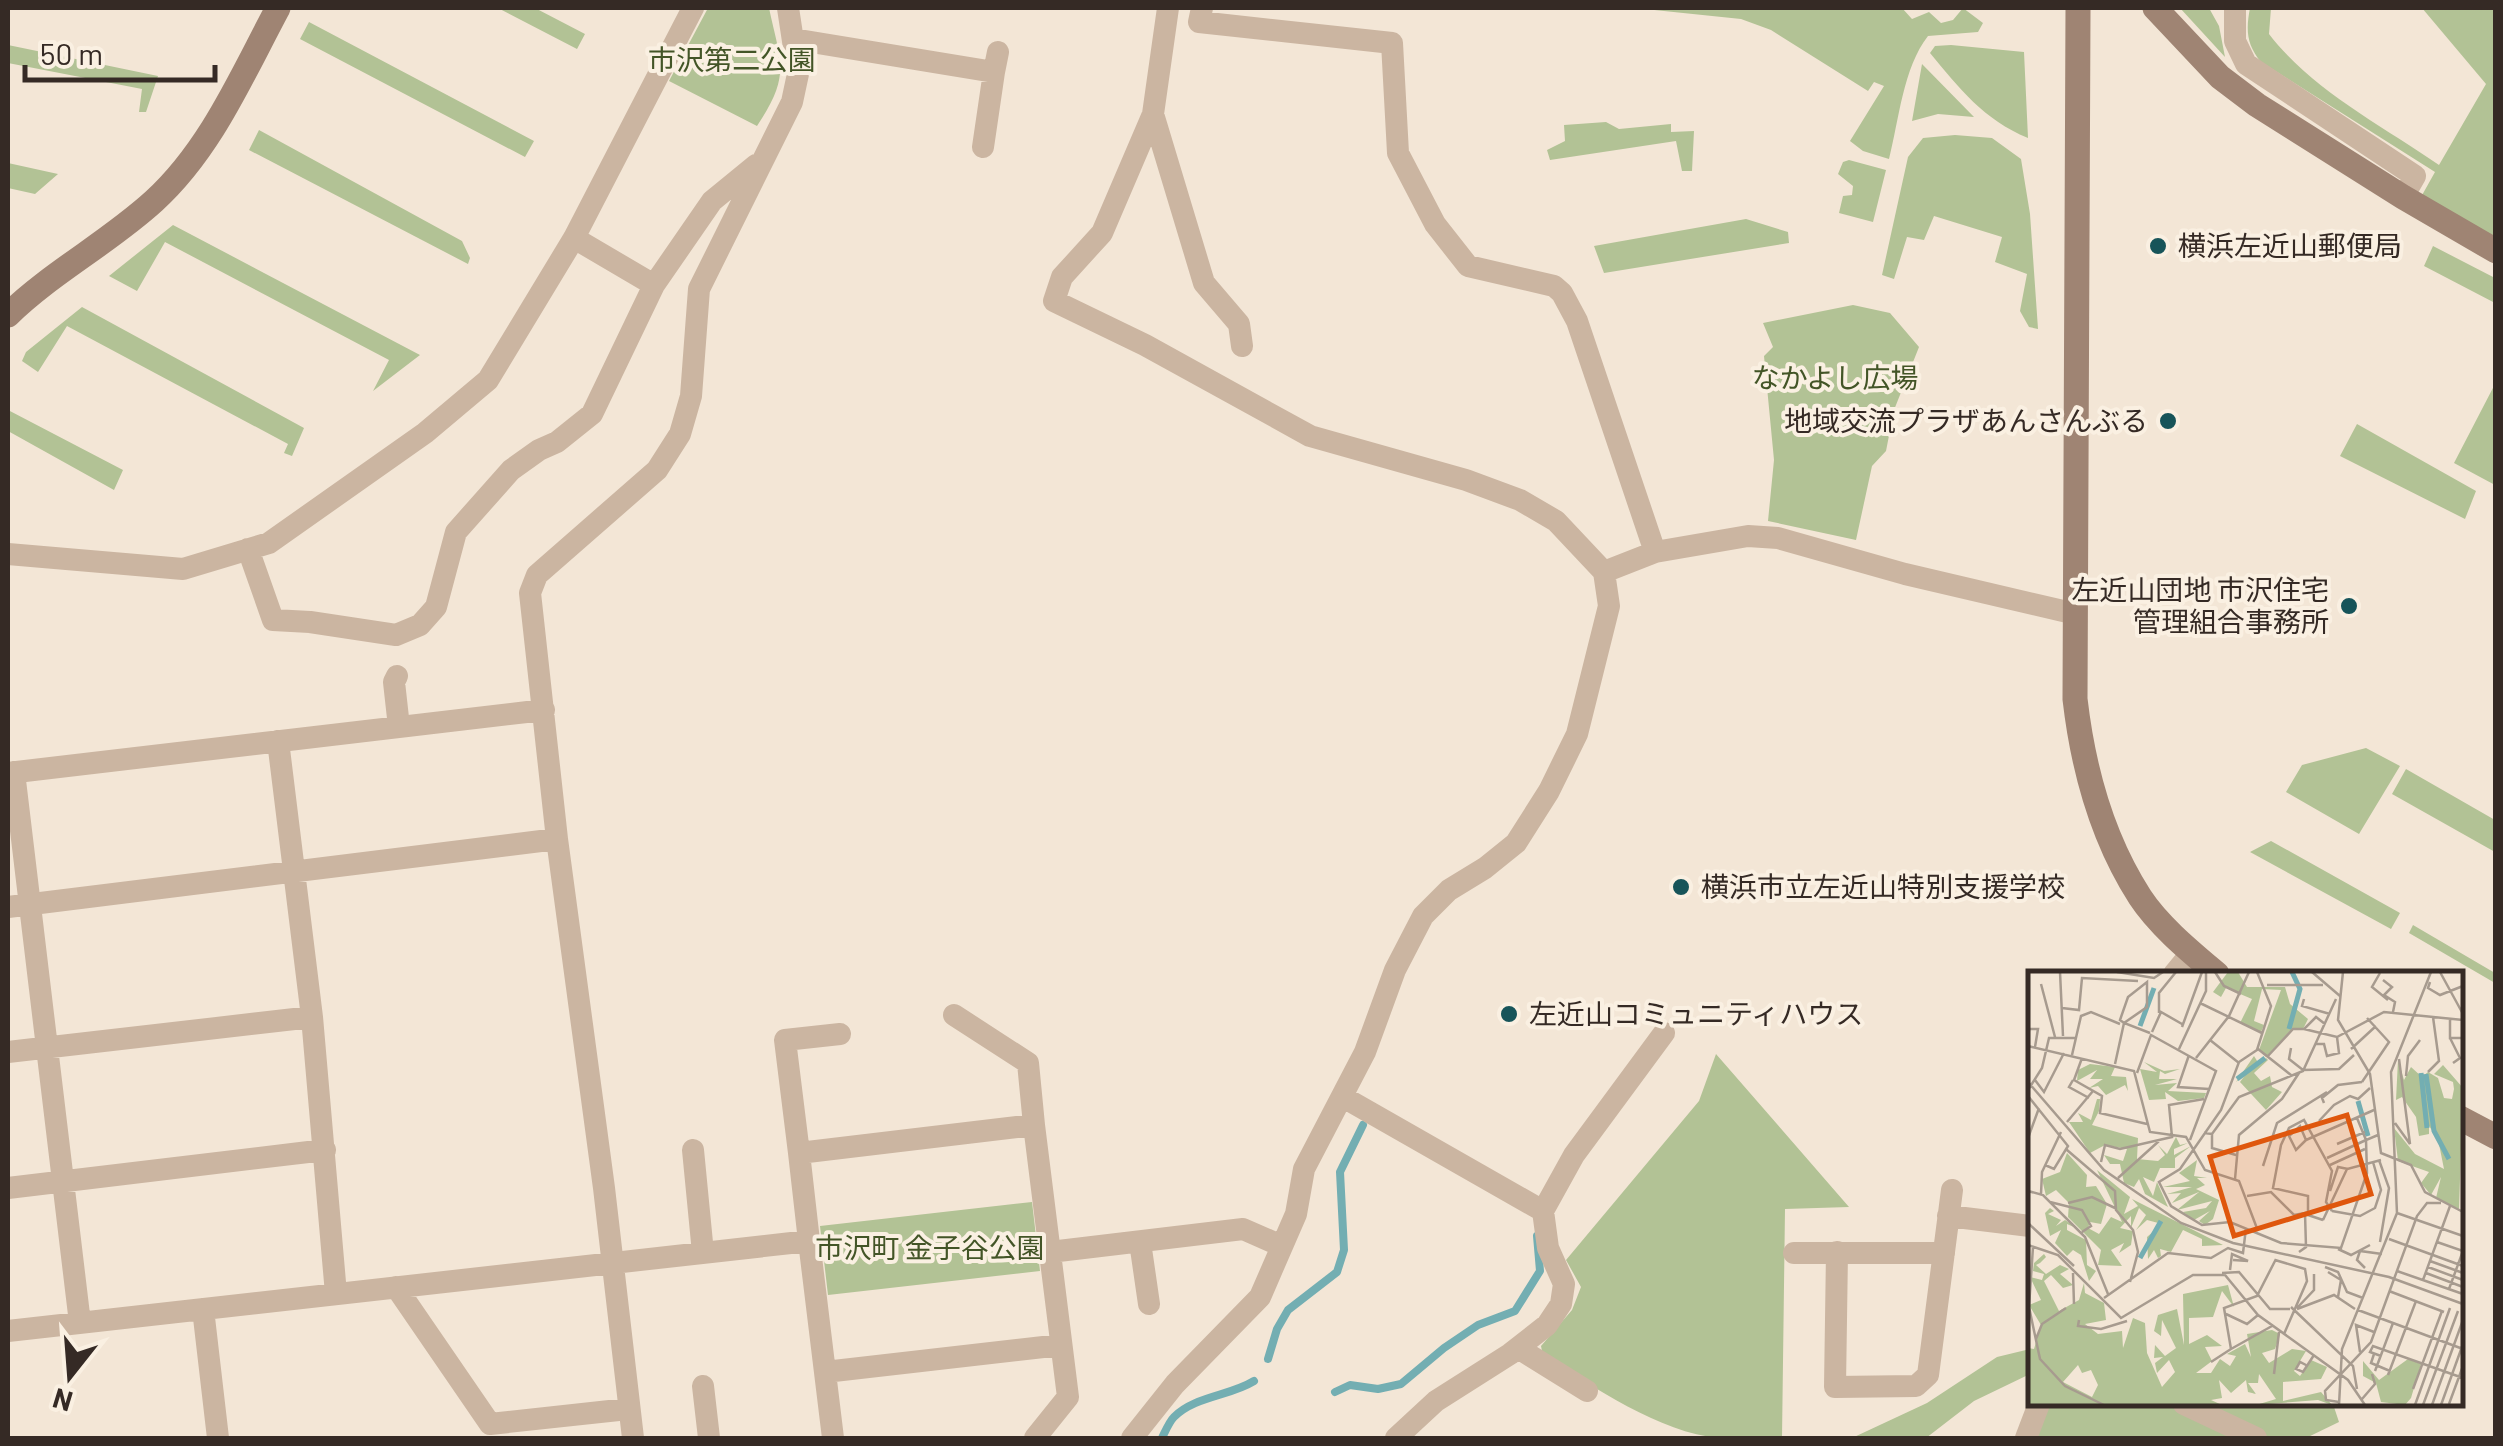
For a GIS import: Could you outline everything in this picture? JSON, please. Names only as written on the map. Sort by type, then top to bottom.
[{"type":"street","points":[[8,314],[106,241],[174,180],[214,127],[278,8]]},
{"type":"street","points":[[8,554],[184,569],[269,543],[425,433],[488,380],[574,238],[693,8]]},
{"type":"street","points":[[633,1438],[530,593],[536,575],[657,470],[680,434],[692,396],[699,289],[792,102],[798,74],[788,8]]},
{"type":"street","points":[[1132,1438],[1174,1384],[1260,1297],[1296,1214],[1304,1169],[1365,1052],[1395,970],[1428,910],[1449,890],[1516,843],[1549,791],[1577,734],[1608,606],[1604,572],[1556,521],[1520,500],[1466,480],[1310,436],[1246,395],[1054,301],[1062,277],[1102,233],[1153,114],[1168,8]]},
{"type":"street","points":[[1202,8],[1199,22],[1392,42],[1398,153],[1435,224],[1468,266],[1554,286],[1562,293],[1578,320],[1654,552]]},
{"type":"street","points":[[2078,8],[2076,699],[2081,746],[2100,816],[2142,899],[2214,971]]},
{"type":"street","points":[[2155,8],[2220,77],[2257,105],[2496,251]]},
{"type":"street","points":[[2235,8],[2235,41],[2246,64],[2415,176],[2403,197]]},
{"type":"street","points":[[793,39],[996,62],[983,147]]},
{"type":"street","points":[[1153,114],[1204,282],[1239,324],[1242,346]]},
{"type":"street","points":[[248,550],[273,620],[310,622],[406,640],[436,607],[456,532],[512,470],[592,414],[654,286],[712,201],[760,162]]},
{"type":"street","points":[[574,238],[654,286]]},
{"type":"street","points":[[1604,572],[1654,552],[1748,536],[1778,538],[1905,574],[2076,614]]},
{"type":"street","points":[[397,676],[394,682],[398,727]]},
{"type":"street","points":[[80,1323],[48,1046],[19,906],[11,772],[544,710]]},
{"type":"street","points":[[278,741],[312,1016],[336,1294]]},
{"type":"street","points":[[19,906],[557,839]]},
{"type":"street","points":[[2176,971],[2192,952]]},
{"type":"street","points":[[954,1015],[1028,1063],[1068,1397],[1034,1438]]},
{"type":"street","points":[[8,1052],[312,1016]]},
{"type":"street","points":[[1396,1438],[1436,1401],[1547,1325],[1561,1304],[1564,1284],[1548,1248],[1543,1211],[1574,1155],[1664,1033]]},
{"type":"street","points":[[833,1438],[785,1040],[840,1034]]},
{"type":"street","points":[[1343,1097],[1543,1211]]},
{"type":"street","points":[[2463,1120],[2496,1138]]},
{"type":"street","points":[[798,1154],[1034,1125]]},
{"type":"street","points":[[8,1188],[324,1150]]},
{"type":"street","points":[[693,1150],[704,1253]]},
{"type":"street","points":[[1837,1252],[1835,1386],[1916,1386],[1928,1376],[1952,1190]]},
{"type":"street","points":[[1948,1216],[2028,1226]]},
{"type":"street","points":[[1050,1252],[1244,1230],[1282,1246]]},
{"type":"street","points":[[8,1331],[809,1242]]},
{"type":"street","points":[[1140,1242],[1149,1304]]},
{"type":"street","points":[[1794,1253],[1944,1252]]},
{"type":"street","points":[[396,1287],[490,1424],[628,1408]]},
{"type":"street","points":[[203,1309],[218,1438]]},
{"type":"street","points":[[825,1372],[1061,1345]]},
{"type":"street","points":[[1518,1348],[1586,1391]]},
{"type":"street","points":[[702,1386],[709,1438]]},
{"type":"street","points":[[2026,1438],[2038,1406]]},
{"type":"street","points":[[2188,1406],[2256,1438]]},
{"type":"green space","points":[[498,8],[535,8],[585,34],[577,49]]},
{"type":"green space","name":"市沢第二公園","points":[[708,8],[769,8],[777,43],[779,81],[757,126],[669,81]]},
{"type":"green space","points":[[1635,8],[1902,8],[1912,19],[1929,12],[1941,23],[1953,20],[1963,8],[1983,23],[1978,32],[1928,36],[1907,79],[1889,159],[1863,151],[1850,141],[1884,86],[1874,82],[1868,91],[1771,30],[1741,19]]},
{"type":"green space","points":[[2180,8],[2209,8],[2219,26],[2225,57]]},
{"type":"green space","points":[[2250,8],[2271,8],[2269,34],[2326,90],[2439,165],[2486,84],[2422,8],[2495,8],[2495,239],[2421,197],[2435,172],[2261,62],[2248,36]]},
{"type":"green space","points":[[309,22],[534,141],[525,157],[300,39]]},
{"type":"green space","points":[[8,45],[158,76],[146,112],[139,112],[142,89],[8,63]]},
{"type":"green space","points":[[1935,46],[2024,52],[2028,138],[1985,112],[1930,53]]},
{"type":"green space","points":[[1922,64],[1974,117],[1938,114],[1912,121]]},
{"type":"green space","points":[[1606,122],[1619,129],[1671,124],[1671,132],[1694,131],[1692,171],[1682,171],[1676,141],[1550,160],[1547,150],[1565,141],[1564,125]]},
{"type":"green space","points":[[259,130],[462,241],[470,258],[468,264],[249,150]]},
{"type":"green space","points":[[1923,138],[1992,138],[2021,159],[2030,214],[2038,329],[2029,327],[2020,311],[2027,274],[1995,262],[2002,237],[1934,216],[1924,240],[1907,237],[1894,279],[1882,275],[1908,157]]},
{"type":"green space","points":[[1849,160],[1886,170],[1873,222],[1839,213],[1843,196],[1852,195],[1853,186],[1838,174],[1843,162]]},
{"type":"green space","points":[[8,163],[58,174],[35,194],[8,188]]},
{"type":"green space","points":[[1746,219],[1788,232],[1789,243],[1604,273],[1594,246]]},
{"type":"green space","points":[[173,225],[420,355],[373,391],[389,360],[165,242],[137,291],[109,276]]},
{"type":"green space","points":[[2433,246],[2495,278],[2495,303],[2424,266]]},
{"type":"green space","name":"なかよし広場","points":[[1853,305],[1890,313],[1919,347],[1894,410],[1886,451],[1872,466],[1856,540],[1768,521],[1774,460],[1764,356],[1773,347],[1763,323]]},
{"type":"green space","points":[[82,307],[304,428],[292,456],[284,453],[288,444],[67,326],[38,372],[22,361],[26,352]]},
{"type":"green space","points":[[2495,384],[2496,485],[2454,463]]},
{"type":"green space","points":[[8,410],[123,470],[114,490],[8,431]]},
{"type":"green space","points":[[2357,424],[2476,491],[2465,519],[2340,456]]},
{"type":"green space","points":[[2366,748],[2400,766],[2359,834],[2286,792],[2302,765]]},
{"type":"green space","points":[[2406,769],[2495,820],[2495,852],[2392,794]]},
{"type":"green space","points":[[2271,841],[2400,913],[2391,929],[2250,852]]},
{"type":"green space","points":[[2413,925],[2495,973],[2495,983],[2409,933]]},
{"type":"green space","points":[[1716,1054],[1849,1207],[1785,1209],[1782,1438],[1719,1438],[1674,1427],[1583,1381],[1543,1356],[1541,1346],[1572,1310],[1581,1287],[1566,1260],[1699,1101]]},
{"type":"green space","name":"市沢町 金子谷公園","points":[[1032,1202],[1040,1271],[828,1295],[820,1226]]},
{"type":"green space","points":[[2028,1349],[2028,1375],[1974,1401],[1926,1438],[1852,1438],[1927,1403],[1997,1357]]},
{"type":"green space","points":[[2048,1406],[2334,1406],[2339,1422],[2306,1438],[2036,1438]]},
{"type":"waterway","points":[[1268,1359],[1277,1329],[1288,1310],[1337,1272],[1344,1250],[1340,1172],[1363,1125]]},
{"type":"waterway","points":[[1335,1392],[1350,1385],[1378,1389],[1401,1384],[1478,1325],[1515,1311],[1540,1271],[1537,1236]]},
{"type":"waterway","points":[[1162,1438],[1182,1410],[1254,1381]]},
{"type":"place","name":"横浜左近山郵便局","points":[[2158,246]]},
{"type":"place","name":"地域交流プラザあんさんぶる","points":[[2168,421]]},
{"type":"place","name":"左近山団地 市沢住宅 管理組合事務所","points":[[2349,606]]},
{"type":"place","name":"横浜市立左近山特別支援学校","points":[[1681,887]]},
{"type":"place","name":"左近山コミュニティハウス","points":[[1509,1014]]}]
